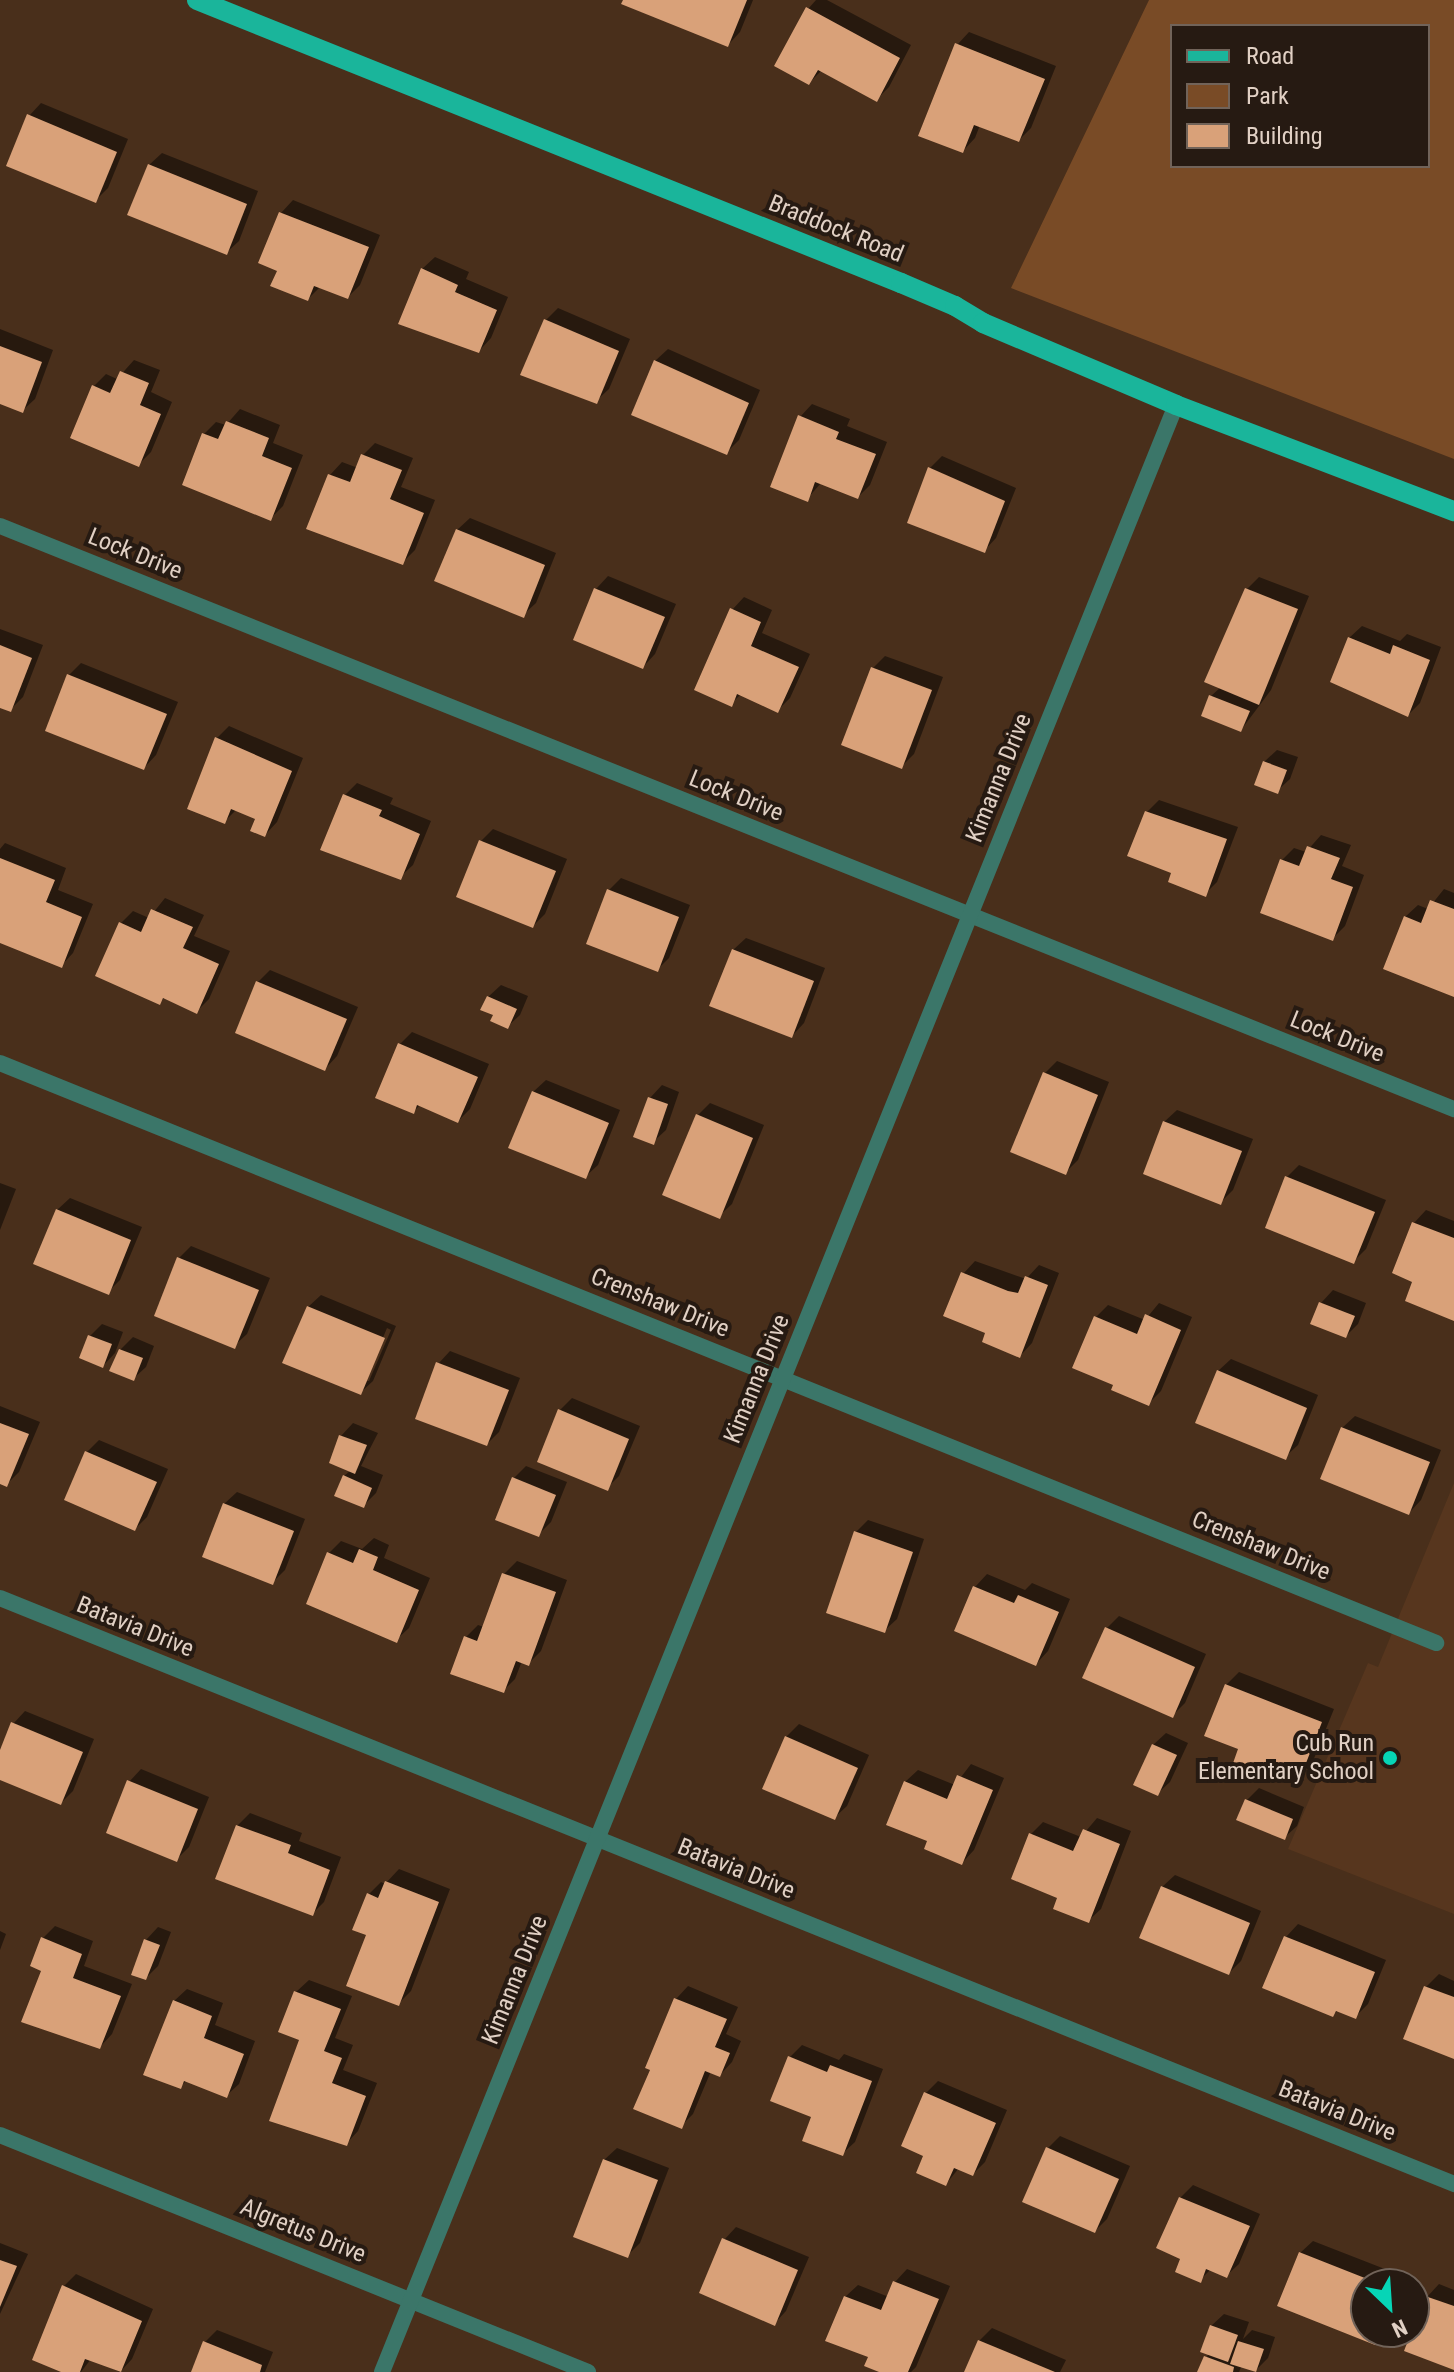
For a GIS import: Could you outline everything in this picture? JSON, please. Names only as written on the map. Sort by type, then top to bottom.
[{"type":"main road","name":"Braddock Road","points":[[197,0],[901,283],[955,306],[983,323],[1176,405],[1454,511]]},
{"type":"street","name":"Kimanna Drive","points":[[382,2372],[1176,405]]},
{"type":"street","name":"Lock Drive","points":[[0,526],[1454,1109]]},
{"type":"street","name":"Crenshaw Drive","points":[[0,1063],[1436,1643]]},
{"type":"street","name":"Batavia Drive","points":[[0,1598],[1454,2184]]},
{"type":"street","name":"Algretus Drive","points":[[0,2135],[588,2372]]},
{"type":"shaded area","name":"Cub Run Elementary School","points":[[1454,1483],[1454,1914],[1288,1849],[1368,1663],[1378,1667]]},
{"type":"green space","points":[[1149,0],[1454,0],[1454,459],[1011,288]]},
{"type":"building","points":[[623,0],[747,0],[728,47],[621,4]]},
{"type":"building","points":[[806,7],[900,58],[877,102],[818,70],[809,85],[774,66]]},
{"type":"building","points":[[955,43],[1045,79],[1019,142],[974,125],[963,153],[918,136]]},
{"type":"building","points":[[27,114],[117,152],[96,203],[6,166]]},
{"type":"building","points":[[148,164],[247,204],[227,255],[127,215]]},
{"type":"building","points":[[279,212],[369,247],[348,299],[314,286],[308,301],[270,286],[277,271],[258,263]]},
{"type":"building","points":[[421,268],[458,285],[455,292],[497,310],[479,353],[398,324]]},
{"type":"building","points":[[544,319],[619,351],[597,404],[520,375]]},
{"type":"building","points":[[0,346],[42,362],[23,413],[0,404]]},
{"type":"building","points":[[654,360],[749,403],[727,455],[631,415]]},
{"type":"building","points":[[120,371],[149,383],[140,405],[161,414],[139,467],[70,438],[92,385],[110,393]]},
{"type":"building","points":[[798,415],[839,432],[836,439],[876,454],[858,499],[815,482],[808,502],[770,487]]},
{"type":"building","points":[[226,421],[269,438],[262,456],[292,468],[271,521],[182,485],[202,433],[218,439]]},
{"type":"building","points":[[361,454],[402,470],[390,499],[424,513],[403,565],[306,529],[328,474],[350,482]]},
{"type":"building","points":[[928,467],[1005,501],[985,553],[907,523]]},
{"type":"building","points":[[456,529],[545,565],[524,618],[434,581]]},
{"type":"building","points":[[594,588],[665,617],[643,669],[573,640]]},
{"type":"building","points":[[1245,588],[1298,609],[1259,705],[1204,682]]},
{"type":"building","points":[[730,608],[761,622],[751,646],[799,667],[778,713],[737,694],[732,707],[694,690]]},
{"type":"building","points":[[1348,637],[1390,654],[1393,645],[1430,660],[1408,717],[1330,682]]},
{"type":"building","points":[[0,645],[32,658],[11,712],[0,708]]},
{"type":"building","points":[[871,667],[932,690],[902,769],[841,745]]},
{"type":"building","points":[[67,674],[167,714],[144,770],[45,731]]},
{"type":"building","points":[[1209,695],[1250,711],[1241,732],[1201,716]]},
{"type":"building","points":[[215,737],[292,771],[265,837],[250,831],[255,819],[231,809],[225,824],[187,809]]},
{"type":"building","points":[[1263,761],[1287,770],[1278,794],[1254,785]]},
{"type":"building","points":[[343,794],[382,810],[379,816],[420,834],[401,880],[320,850]]},
{"type":"building","points":[[1145,811],[1227,839],[1206,897],[1168,882],[1171,873],[1127,856]]},
{"type":"building","points":[[479,840],[556,871],[533,928],[456,897]]},
{"type":"building","points":[[1307,846],[1340,858],[1331,879],[1353,887],[1333,941],[1260,913],[1280,859],[1299,866]]},
{"type":"building","points":[[0,858],[55,880],[46,902],[82,917],[62,968],[0,943]]},
{"type":"building","points":[[607,889],[679,917],[658,972],[586,944]]},
{"type":"building","points":[[1430,900],[1454,909],[1454,997],[1383,969],[1404,916],[1421,923]]},
{"type":"building","points":[[151,909],[193,927],[183,948],[219,964],[197,1014],[163,998],[160,1005],[95,976],[119,922],[141,932]]},
{"type":"building","points":[[732,949],[814,981],[792,1038],[709,1006]]},
{"type":"building","points":[[256,981],[347,1019],[325,1071],[235,1033]]},
{"type":"building","points":[[487,996],[517,1009],[508,1029],[490,1021],[493,1015],[480,1010]]},
{"type":"building","points":[[398,1043],[478,1077],[458,1123],[417,1105],[414,1114],[375,1098]]},
{"type":"building","points":[[1043,1072],[1098,1095],[1066,1175],[1010,1152]]},
{"type":"building","points":[[532,1091],[609,1123],[586,1179],[508,1148]]},
{"type":"building","points":[[648,1097],[668,1104],[654,1145],[633,1137]]},
{"type":"building","points":[[696,1114],[753,1138],[720,1219],[662,1195]]},
{"type":"building","points":[[1163,1121],[1242,1151],[1221,1205],[1143,1174]]},
{"type":"building","points":[[1285,1176],[1375,1212],[1354,1264],[1265,1228]]},
{"type":"building","points":[[56,1209],[131,1240],[109,1295],[33,1264]]},
{"type":"building","points":[[1412,1222],[1454,1238],[1454,1321],[1405,1301],[1412,1282],[1392,1273]]},
{"type":"building","points":[[177,1257],[259,1290],[235,1349],[154,1316]]},
{"type":"building","points":[[961,1272],[1018,1293],[1025,1276],[1048,1285],[1020,1358],[982,1342],[985,1333],[943,1316]]},
{"type":"building","points":[[1319,1302],[1355,1316],[1346,1338],[1310,1324]]},
{"type":"building","points":[[307,1306],[385,1338],[361,1395],[282,1363]]},
{"type":"building","points":[[1145,1314],[1181,1330],[1149,1406],[1111,1390],[1113,1385],[1072,1368],[1094,1316],[1137,1334]]},
{"type":"building","points":[[88,1335],[112,1344],[103,1368],[79,1358]]},
{"type":"building","points":[[119,1349],[143,1358],[134,1381],[109,1371]]},
{"type":"building","points":[[436,1362],[509,1390],[487,1446],[415,1419]]},
{"type":"building","points":[[1217,1370],[1307,1408],[1286,1460],[1195,1423]]},
{"type":"building","points":[[558,1409],[629,1439],[608,1491],[537,1462]]},
{"type":"building","points":[[0,1423],[29,1434],[7,1487],[0,1484]]},
{"type":"building","points":[[1341,1427],[1430,1462],[1409,1515],[1320,1479]]},
{"type":"building","points":[[339,1435],[367,1445],[355,1474],[329,1463]]},
{"type":"building","points":[[85,1451],[157,1482],[135,1531],[64,1500]]},
{"type":"building","points":[[343,1475],[372,1488],[364,1508],[334,1496]]},
{"type":"building","points":[[512,1477],[556,1495],[539,1537],[495,1520]]},
{"type":"building","points":[[223,1503],[294,1531],[273,1585],[202,1557]]},
{"type":"building","points":[[854,1531],[913,1552],[885,1633],[826,1613]]},
{"type":"building","points":[[359,1549],[378,1557],[373,1570],[419,1590],[397,1643],[306,1604],[327,1552],[353,1563]]},
{"type":"building","points":[[502,1573],[556,1592],[529,1666],[516,1661],[504,1693],[450,1674],[464,1636],[477,1641]]},
{"type":"building","points":[[973,1586],[1014,1603],[1018,1595],[1059,1612],[1036,1666],[954,1631]]},
{"type":"building","points":[[1105,1627],[1195,1667],[1173,1718],[1082,1678]]},
{"type":"building","points":[[1225,1684],[1322,1722],[1301,1776],[1275,1765],[1269,1781],[1232,1766],[1238,1749],[1204,1736]]},
{"type":"building","points":[[11,1722],[83,1752],[61,1805],[0,1780],[0,1750]]},
{"type":"building","points":[[785,1736],[858,1768],[835,1820],[762,1789]]},
{"type":"building","points":[[1152,1744],[1177,1755],[1158,1796],[1133,1785]]},
{"type":"building","points":[[957,1775],[993,1790],[962,1865],[924,1849],[927,1841],[886,1825],[904,1781],[947,1799]]},
{"type":"building","points":[[127,1780],[198,1809],[177,1862],[106,1833]]},
{"type":"building","points":[[1245,1799],[1293,1819],[1285,1840],[1236,1820]]},
{"type":"building","points":[[236,1825],[291,1845],[288,1853],[330,1870],[313,1916],[215,1879]]},
{"type":"building","points":[[1083,1829],[1120,1844],[1089,1923],[1053,1909],[1057,1898],[1011,1879],[1029,1833],[1073,1851]]},
{"type":"building","points":[[385,1881],[439,1902],[399,2006],[346,1986],[366,1935],[352,1930],[367,1893],[378,1898]]},
{"type":"building","points":[[1161,1886],[1250,1923],[1229,1975],[1139,1938]]},
{"type":"building","points":[[1284,1936],[1375,1972],[1356,2019],[1336,2011],[1333,2017],[1262,1988]]},
{"type":"building","points":[[41,1937],[82,1954],[73,1978],[121,1996],[100,2049],[21,2022],[41,1971],[30,1966]]},
{"type":"building","points":[[144,1939],[160,1945],[146,1980],[131,1975]]},
{"type":"building","points":[[1424,1986],[1454,1997],[1454,2059],[1403,2039]]},
{"type":"building","points":[[294,1991],[341,2009],[324,2051],[342,2058],[332,2083],[366,2096],[347,2146],[269,2121],[299,2040],[278,2032]]},
{"type":"building","points":[[674,1998],[727,2019],[715,2047],[730,2053],[720,2077],[705,2071],[682,2129],[633,2109],[650,2070],[645,2068]]},
{"type":"building","points":[[173,2000],[212,2016],[204,2038],[244,2054],[227,2098],[184,2081],[181,2089],[143,2075]]},
{"type":"building","points":[[788,2056],[827,2072],[830,2065],[872,2081],[843,2156],[802,2141],[811,2117],[770,2101]]},
{"type":"building","points":[[924,2092],[996,2123],[973,2176],[954,2168],[946,2186],[916,2173],[923,2156],[901,2146]]},
{"type":"building","points":[[1046,2147],[1119,2179],[1095,2233],[1022,2202]]},
{"type":"building","points":[[603,2159],[658,2180],[628,2258],[573,2237]]},
{"type":"building","points":[[1179,2197],[1250,2226],[1227,2278],[1206,2269],[1201,2283],[1175,2272],[1180,2259],[1156,2248]]},
{"type":"building","points":[[722,2238],[798,2270],[775,2326],[699,2293]]},
{"type":"building","points":[[1299,2252],[1350,2272],[1350,2335],[1277,2306]]},
{"type":"building","points":[[0,2260],[17,2266],[0,2307]]},
{"type":"building","points":[[893,2281],[939,2299],[908,2372],[879,2372],[864,2366],[868,2357],[825,2341],[844,2296],[881,2310]]},
{"type":"building","points":[[62,2285],[142,2321],[121,2372],[85,2359],[80,2372],[61,2372],[32,2360]]},
{"type":"building","points":[[1430,2298],[1454,2306],[1454,2370],[1404,2351],[1405,2348],[1430,2348]]},
{"type":"building","points":[[1210,2325],[1238,2335],[1228,2362],[1200,2352]]},
{"type":"building","points":[[978,2340],[1055,2372],[964,2372]]},
{"type":"building","points":[[203,2341],[262,2365],[260,2372],[191,2372]]},
{"type":"building","points":[[1238,2341],[1264,2349],[1256,2372],[1230,2364]]},
{"type":"building","points":[[1204,2356],[1234,2367],[1233,2372],[1197,2372]]},
{"type":"place","name":"Cub Run Elementary School","points":[[1390,1758]]}]
